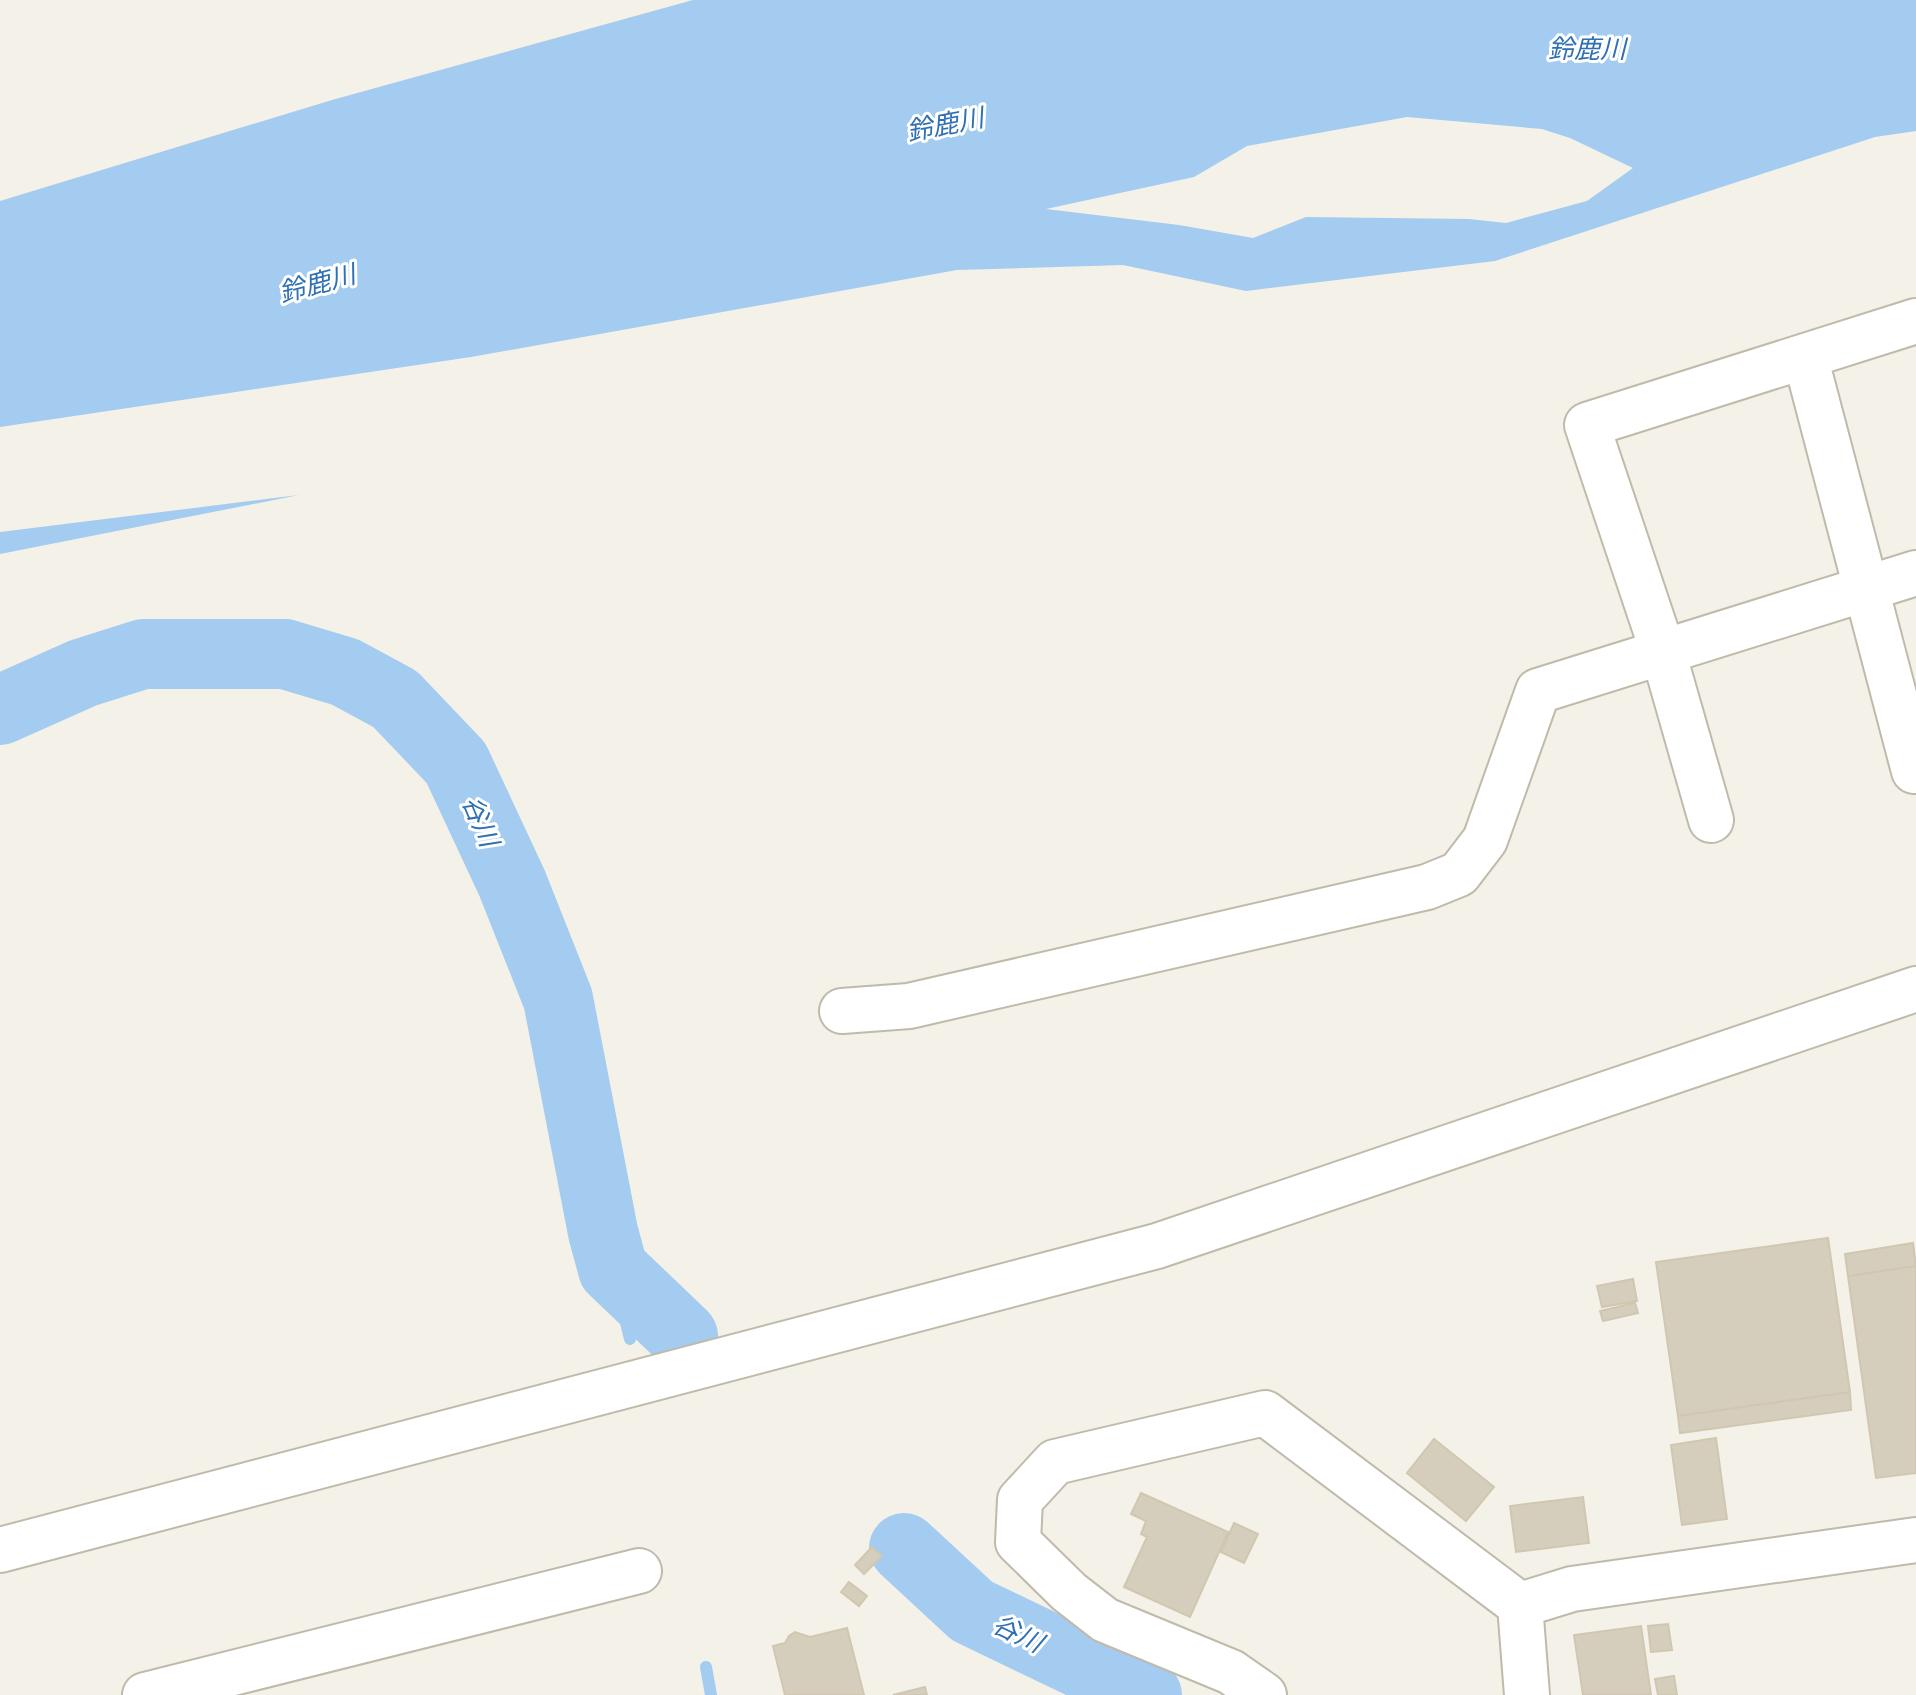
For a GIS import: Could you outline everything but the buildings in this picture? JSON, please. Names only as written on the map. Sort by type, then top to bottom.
[{"type":"street","points":[[1711,820],[1663,652],[1587,425],[1916,321]]},
{"type":"street","points":[[1805,356],[1914,771]]},
{"type":"street","points":[[842,1011],[909,1006],[1427,887],[1459,874],[1485,840],[1538,691],[1916,573]]},
{"type":"street","points":[[0,1550],[1157,1246],[1916,989]]},
{"type":"street","points":[[1264,1695],[1231,1672],[1105,1620],[1069,1592],[1018,1542],[1020,1500],[1055,1462],[1265,1413],[1520,1605],[1527,1695]]},
{"type":"street","points":[[1520,1605],[1572,1589],[1916,1540]]},
{"type":"street","points":[[145,1695],[639,1571]]},
{"type":"water","name":"鈴鹿川","points":[[693,0],[1916,0],[1916,131],[1875,137],[1495,261],[1246,291],[1123,265],[957,270],[471,357],[0,427],[0,201],[332,100]],"holes":[[[1407,117],[1542,129],[1570,138],[1633,168],[1587,201],[1506,223],[1469,219],[1306,217],[1253,238],[1179,225],[1046,209],[1194,177],[1247,146]]]},
{"type":"water","points":[[299,495],[0,554],[0,532]]},
{"type":"waterway","name":"谷川","points":[[0,710],[83,673],[143,654],[285,654],[345,672],[395,699],[456,763],[512,883],[558,999],[603,1232],[613,1269],[683,1336]]},
{"type":"waterway","points":[[613,1269],[630,1339]]},
{"type":"waterway","name":"谷川","points":[[904,1548],[972,1611],[1147,1695]]},
{"type":"waterway","points":[[706,1667],[711,1695]]}]
